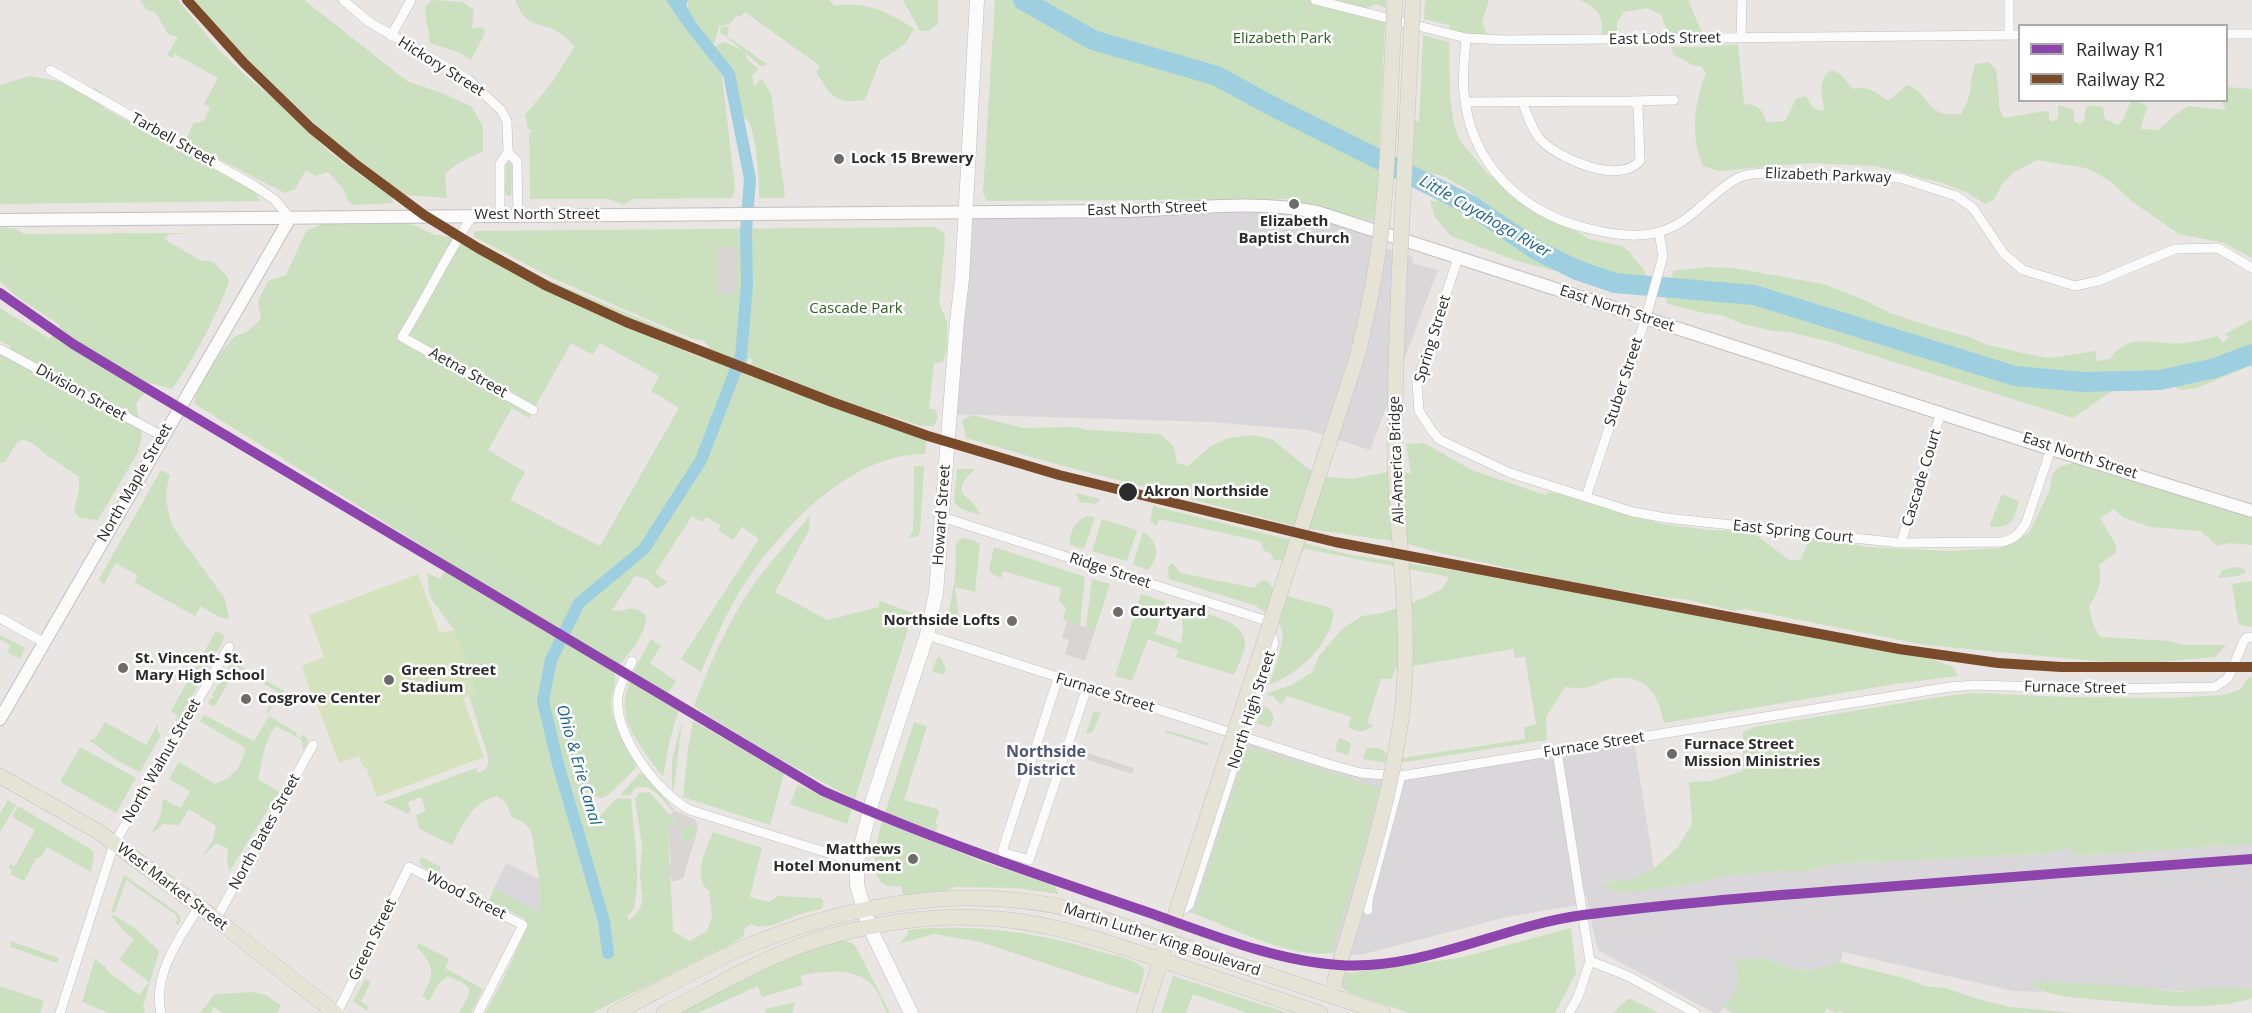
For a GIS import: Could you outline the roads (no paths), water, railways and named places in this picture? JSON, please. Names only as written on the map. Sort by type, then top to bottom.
[{"type":"main road","points":[[1144,1013],[1361,344],[1370,304],[1384,203],[1395,0]]},
{"type":"main road","name":"All-America Bridge","points":[[1322,1013],[1384,806],[1400,726],[1404,693],[1407,650],[1395,460],[1395,383],[1413,0]]},
{"type":"main road","name":"Howard Street","points":[[911,1013],[869,926],[857,885],[857,862],[875,792],[927,635],[939,570],[967,212],[977,2]]},
{"type":"main road","name":"West Market Street","points":[[0,776],[89,826],[216,919],[336,1013]]},
{"type":"main road","name":"Martin Luther King Boulevard","points":[[615,1013],[743,948],[781,933],[864,910],[955,897],[1029,900],[1169,934],[1331,989],[1383,1013]]},
{"type":"main road","name":"Martin Luther King Boulevard","points":[[664,1013],[773,957],[818,940],[869,926],[918,918],[998,919],[1090,936],[1322,1013]]},
{"type":"street","name":"Hickory Street","points":[[343,0],[369,22],[391,36],[469,80],[492,100],[507,121],[508,152],[500,164],[500,215]]},
{"type":"street","points":[[391,36],[411,0]]},
{"type":"street","name":"East Lods Street","points":[[1315,0],[1466,38],[1504,40],[2018,35]]},
{"type":"street","points":[[1741,38],[1742,0]]},
{"type":"street","points":[[2009,0],[2009,35]]},
{"type":"street","points":[[2228,34],[2252,34]]},
{"type":"street","name":"Elizabeth Parkway","points":[[1466,38],[1465,102],[1472,133],[1486,160],[1502,181],[1537,209],[1560,221],[1602,232],[1646,235],[1659,232],[1693,215],[1722,188],[1742,176],[1762,173],[1900,178],[1956,196],[1973,208],[2004,254],[2023,270],[2075,286],[2098,281],[2175,249],[2218,248],[2252,268]]},
{"type":"street","name":"Tarbell Street","points":[[50,70],[256,186],[274,199],[290,218]]},
{"type":"street","points":[[1465,102],[1674,100]]},
{"type":"street","points":[[1522,101],[1540,139],[1554,150],[1575,162],[1597,169],[1619,170],[1631,168],[1640,161],[1638,105],[1632,101]]},
{"type":"street","name":"Hickory Street","points":[[508,152],[516,162],[518,215]]},
{"type":"street","name":"East North Street","points":[[967,212],[1124,211],[1233,206],[1292,207],[1317,212],[2051,449],[2252,511]]},
{"type":"street","name":"West North Street","points":[[0,220],[967,212]]},
{"type":"street","name":"Aetna Street","points":[[473,215],[402,337],[533,410]]},
{"type":"street","name":"North Maple Street","points":[[0,719],[290,218]]},
{"type":"street","name":"Stuber Street","points":[[1586,497],[1659,272],[1663,256],[1659,232]]},
{"type":"street","name":"Spring Street","points":[[1458,258],[1417,384],[1417,397],[1419,411],[1440,440],[1482,461]]},
{"type":"street","name":"Division Street","points":[[0,349],[162,436]]},
{"type":"street","name":"Cascade Court","points":[[1901,543],[1941,412]]},
{"type":"street","name":"East Spring Court","points":[[1482,461],[1510,473],[1633,512],[1666,518],[1901,543],[2002,542],[2011,540],[2019,534],[2026,523],[2051,449]]},
{"type":"street","name":"Ridge Street","points":[[942,517],[1264,620],[1271,633]]},
{"type":"street","points":[[0,618],[43,642]]},
{"type":"street","name":"North High Street","points":[[1271,633],[1274,643],[1189,905],[1180,912],[1176,903],[1228,732],[1259,640],[1271,633]]},
{"type":"street","name":"Furnace Street","points":[[927,635],[1087,688],[1361,773],[1401,776],[1950,687],[1975,685],[2105,689],[2215,687],[2227,679],[2239,649],[2246,638],[2252,637]]},
{"type":"street","name":"North Walnut Street","points":[[60,1013],[114,844],[229,647]]},
{"type":"street","points":[[632,662],[618,696],[619,715],[628,741],[644,765],[681,806],[857,862]]},
{"type":"street","points":[[1058,678],[1002,852],[1029,860],[1087,688]]},
{"type":"street","name":"North Bates Street","points":[[216,919],[313,745]]},
{"type":"street","points":[[1557,751],[1590,961],[1578,997],[1569,1013]]},
{"type":"street","points":[[1368,910],[1368,900],[1401,776]]},
{"type":"street","name":"Wood Street","points":[[409,867],[522,925],[478,1013]]},
{"type":"street","name":"Green Street","points":[[336,1013],[409,867]]},
{"type":"street","points":[[161,1013],[160,989],[167,964],[174,946],[199,907]]},
{"type":"street","points":[[1590,961],[1628,976],[1695,1013]]},
{"type":"water","points":[[666,0],[688,0],[682,24]]},
{"type":"waterway","name":"Ohio & Erie Canal","points":[[608,953],[604,921],[558,764],[543,701],[551,660],[579,603],[644,549],[701,460],[741,356],[747,285],[746,232],[750,179],[729,74],[691,26],[676,0]]},
{"type":"waterway","name":"Little Cuyahoga River","points":[[1023,0],[1093,40],[1217,76],[1472,206],[1538,251],[1577,270],[1615,283],[1754,295],[2015,376],[2083,382],[2160,380],[2215,368],[2252,354]]},
{"type":"rail line","name":"R2","points":[[187,0],[244,63],[311,128],[424,215],[478,248],[547,286],[626,322],[832,402],[928,436],[1059,475],[1335,542],[1899,649],[1998,663],[2061,667],[2252,667]]},
{"type":"rail line","name":"R1","points":[[0,293],[73,344],[823,791],[903,825],[984,855],[1266,952],[1315,962],[1370,965],[1431,955],[1552,921],[1621,910],[1771,896],[2252,859]]},
{"type":"place","name":"Lock 15 Brewery","points":[[839,159]]},
{"type":"place","name":"Elizabeth Baptist Church","points":[[1294,204]]},
{"type":"place","name":"Akron Northside","points":[[1128,492]]},
{"type":"place","name":"Courtyard","points":[[1118,612]]},
{"type":"place","name":"Northside Lofts","points":[[1012,621]]},
{"type":"place","name":"St. Vincent- St. Mary High School","points":[[123,668]]},
{"type":"place","name":"Green Street Stadium","points":[[389,680]]},
{"type":"place","name":"Cosgrove Center","points":[[246,699]]},
{"type":"place","name":"Furnace Street Mission Ministries","points":[[1672,754]]},
{"type":"place","name":"Matthews Hotel Monument","points":[[913,859]]},
{"type":"district","name":"Northside District","points":[[1046,761]]},
{"type":"park label","name":"Elizabeth Park","points":[[1282,39]]},
{"type":"park label","name":"Cascade Park","points":[[856,309]]}]
